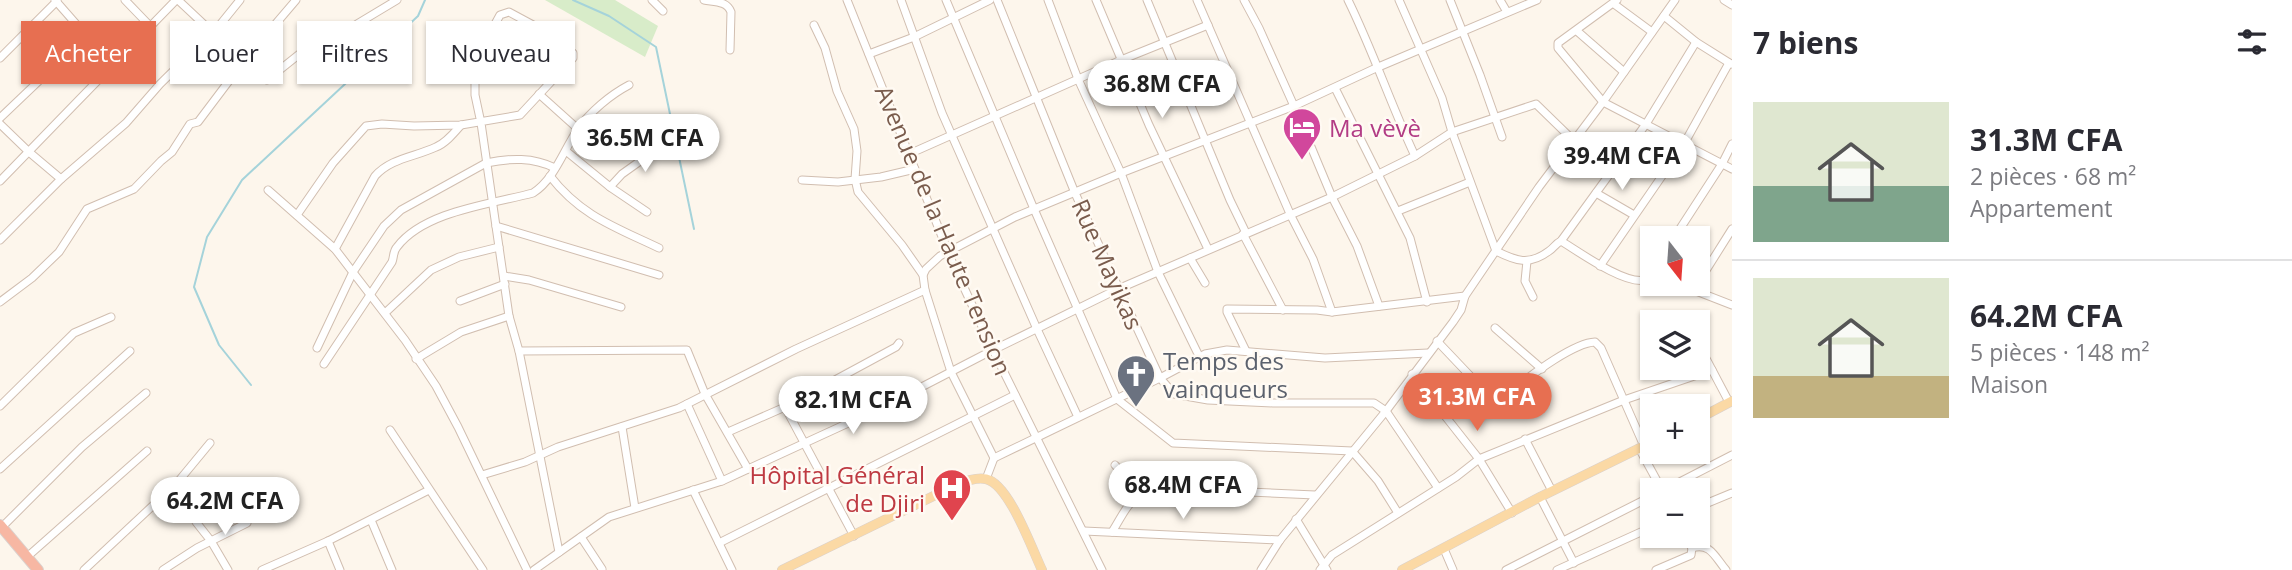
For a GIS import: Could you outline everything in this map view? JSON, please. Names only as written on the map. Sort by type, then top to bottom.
[{"type":"highway","points":[[1,526],[38,570]]},
{"type":"main road","points":[[1710,412],[1730,402]]},
{"type":"main road","points":[[1402,570],[1640,447]]},
{"type":"main road","points":[[782,570],[954,486],[969,480],[986,479],[1004,492],[1042,570]]},
{"type":"street","points":[[125,0],[145,21]]},
{"type":"street","points":[[155,21],[177,0],[201,21]]},
{"type":"street","points":[[222,21],[240,0]]},
{"type":"street","points":[[278,21],[296,0]]},
{"type":"street","points":[[283,68],[302,52],[347,30],[397,0]]},
{"type":"street","points":[[652,0],[663,11]]},
{"type":"street","points":[[704,0],[729,7],[730,50]]},
{"type":"street","name":"Avenue de la Haute Tension","points":[[847,0],[948,251],[993,350],[1102,570]]},
{"type":"street","points":[[901,0],[952,136],[1078,416]]},
{"type":"street","points":[[946,0],[1117,399],[1173,443],[1352,451],[1378,481],[1398,513]]},
{"type":"street","points":[[869,54],[914,37],[990,0]]},
{"type":"street","name":"Rue Mayikas","points":[[997,0],[1075,193],[1160,378]]},
{"type":"street","points":[[1048,0],[1078,79],[1121,173],[1158,272],[1199,356]]},
{"type":"street","points":[[1096,0],[1164,157],[1208,249]]},
{"type":"street","points":[[1147,0],[1230,200],[1283,310]]},
{"type":"street","points":[[1197,0],[1290,216],[1313,259],[1332,312]]},
{"type":"street","points":[[1244,0],[1259,27],[1332,197],[1357,246],[1379,306]]},
{"type":"street","points":[[1348,0],[1365,34],[1376,68],[1415,156]]},
{"type":"street","points":[[1399,0],[1442,98],[1496,251],[1515,261],[1527,261],[1550,251],[1561,241],[1646,124],[1696,42]]},
{"type":"street","points":[[1450,0],[1502,137]]},
{"type":"street","points":[[1500,0],[1507,12]]},
{"type":"street","points":[[923,275],[933,261],[948,251],[1034,209],[1251,124],[1537,0]]},
{"type":"street","points":[[1601,0],[1612,4],[1652,32]]},
{"type":"street","points":[[1261,570],[1296,519],[1385,411],[1461,310],[1465,296],[1539,187],[1675,0]]},
{"type":"street","points":[[1724,0],[1732,5]]},
{"type":"street","points":[[0,58],[56,1],[74,21]]},
{"type":"street","points":[[1612,4],[1558,43],[1557,47],[1603,102],[1732,169]]},
{"type":"street","points":[[497,21],[500,15],[509,12],[526,21]]},
{"type":"street","points":[[1600,266],[1684,144],[1731,64],[1696,42],[1664,16]]},
{"type":"street","points":[[909,154],[1121,60],[1208,25]]},
{"type":"street","points":[[814,26],[825,48],[837,91],[854,129],[857,151],[855,179],[861,198],[902,244],[923,275],[925,290],[951,372],[994,458]]},
{"type":"street","points":[[1577,31],[1624,72]]},
{"type":"street","points":[[0,240],[61,179],[126,123],[170,74]]},
{"type":"street","points":[[36,84],[0,121],[29,152],[61,179]]},
{"type":"street","points":[[0,181],[95,84]]},
{"type":"street","points":[[0,302],[32,278],[59,252],[87,209],[136,187],[172,152],[189,125],[198,122],[227,84]]},
{"type":"street","points":[[477,84],[475,95],[509,316],[519,351],[559,552]]},
{"type":"street","points":[[297,215],[333,163],[366,126],[461,125],[521,114],[548,84]]},
{"type":"street","points":[[324,364],[392,262],[396,247],[440,217],[533,193],[550,176],[578,129],[602,104],[629,85]]},
{"type":"street","points":[[1335,88],[1398,211],[1413,247],[1427,302]]},
{"type":"street","points":[[539,94],[578,129]]},
{"type":"street","points":[[534,570],[603,520],[722,481],[881,408],[1118,289],[1380,175],[1452,132],[1536,104],[1574,141]]},
{"type":"street","points":[[335,249],[380,170],[395,161],[438,147],[461,125]]},
{"type":"street","points":[[610,187],[622,174],[664,144]]},
{"type":"street","points":[[1682,226],[1732,144]]},
{"type":"street","points":[[566,151],[610,187],[647,212]]},
{"type":"street","points":[[317,348],[353,272],[384,226],[401,210],[486,163],[530,160],[555,168]]},
{"type":"street","points":[[802,180],[838,182],[881,177],[915,169]]},
{"type":"street","points":[[550,176],[569,199],[581,208],[610,226],[659,248]]},
{"type":"street","points":[[1398,211],[1470,182]]},
{"type":"street","points":[[268,190],[335,249],[385,313],[436,386],[527,570]]},
{"type":"street","points":[[1596,193],[1634,215]]},
{"type":"street","points":[[496,226],[659,275]]},
{"type":"street","points":[[1710,263],[1732,229]]},
{"type":"street","points":[[1561,241],[1600,266],[1640,282]]},
{"type":"street","points":[[385,313],[431,270],[459,257],[499,247]]},
{"type":"street","points":[[1190,258],[1205,283]]},
{"type":"street","points":[[1527,261],[1526,283],[1533,297]]},
{"type":"street","points":[[460,301],[504,281],[529,280],[621,307]]},
{"type":"street","points":[[482,475],[525,462],[558,447],[669,412],[876,311],[925,290]]},
{"type":"street","points":[[1710,293],[1732,305]]},
{"type":"street","points":[[1246,351],[1227,309],[1332,312],[1465,296]]},
{"type":"street","points":[[416,359],[461,332],[509,316]]},
{"type":"street","points":[[0,406],[74,333],[111,317]]},
{"type":"street","points":[[1495,328],[1542,369]]},
{"type":"street","points":[[1437,341],[1493,400],[1498,400],[1542,369],[1585,344],[1595,342],[1601,348],[1640,434]]},
{"type":"street","points":[[728,432],[785,407],[891,350],[899,343]]},
{"type":"street","points":[[519,351],[687,350],[705,394],[748,469]]},
{"type":"street","points":[[986,479],[994,458],[1160,378],[1199,356],[1227,350],[1325,358],[1428,353]]},
{"type":"street","points":[[0,470],[130,352]]},
{"type":"street","points":[[1710,366],[1730,402]]},
{"type":"street","points":[[1296,519],[1324,568],[1332,555],[1479,459],[1624,400],[1712,370]]},
{"type":"street","points":[[1412,374],[1479,459],[1512,513]]},
{"type":"street","points":[[1160,378],[1174,394],[1193,398],[1273,403],[1374,403],[1385,411],[1438,488]]},
{"type":"street","points":[[1,526],[82,447],[146,393]]},
{"type":"street","points":[[719,543],[1015,395]]},
{"type":"street","points":[[687,404],[722,481]]},
{"type":"street","points":[[785,407],[854,536]]},
{"type":"street","points":[[622,427],[635,508]]},
{"type":"street","points":[[390,430],[483,570]]},
{"type":"street","points":[[1525,439],[1552,491]]},
{"type":"street","points":[[84,570],[177,483],[210,443]]},
{"type":"street","points":[[27,558],[147,451]]},
{"type":"street","points":[[1687,478],[1732,455]]},
{"type":"street","points":[[1115,465],[1140,493]]},
{"type":"street","points":[[1112,532],[1132,500],[1148,489],[1315,495]]},
{"type":"street","points":[[262,570],[328,541],[429,490]]},
{"type":"street","points":[[694,490],[733,570]]},
{"type":"street","points":[[1710,502],[1732,493]]},
{"type":"street","points":[[1540,497],[1574,563]]},
{"type":"street","points":[[1506,570],[1640,502]]},
{"type":"street","points":[[371,520],[392,570]]},
{"type":"street","points":[[196,522],[228,570]]},
{"type":"street","points":[[163,570],[247,523]]},
{"type":"street","points":[[1084,531],[1280,540]]},
{"type":"street","points":[[1557,570],[1640,533]]},
{"type":"street","points":[[581,537],[602,569]]},
{"type":"street","points":[[328,541],[340,570]]},
{"type":"street","points":[[1656,570],[1690,555],[1692,548]]},
{"type":"street","points":[[1708,548],[1726,570]]},
{"type":"street","points":[[1444,549],[1452,570]]},
{"type":"green space","points":[[545,0],[615,0],[658,26],[645,57]]},
{"type":"waterway","points":[[251,385],[219,345],[194,287],[207,237],[242,180],[418,16],[425,0]]},
{"type":"waterway","points":[[573,0],[609,16],[656,47],[694,229]]},
{"type":"place","name":"Ma vèvè","points":[[1302,161]]},
{"type":"place","name":"Temps des vainqueurs","points":[[1136,408]]},
{"type":"place","name":"Hôpital Général de Djiri","points":[[952,522]]}]
